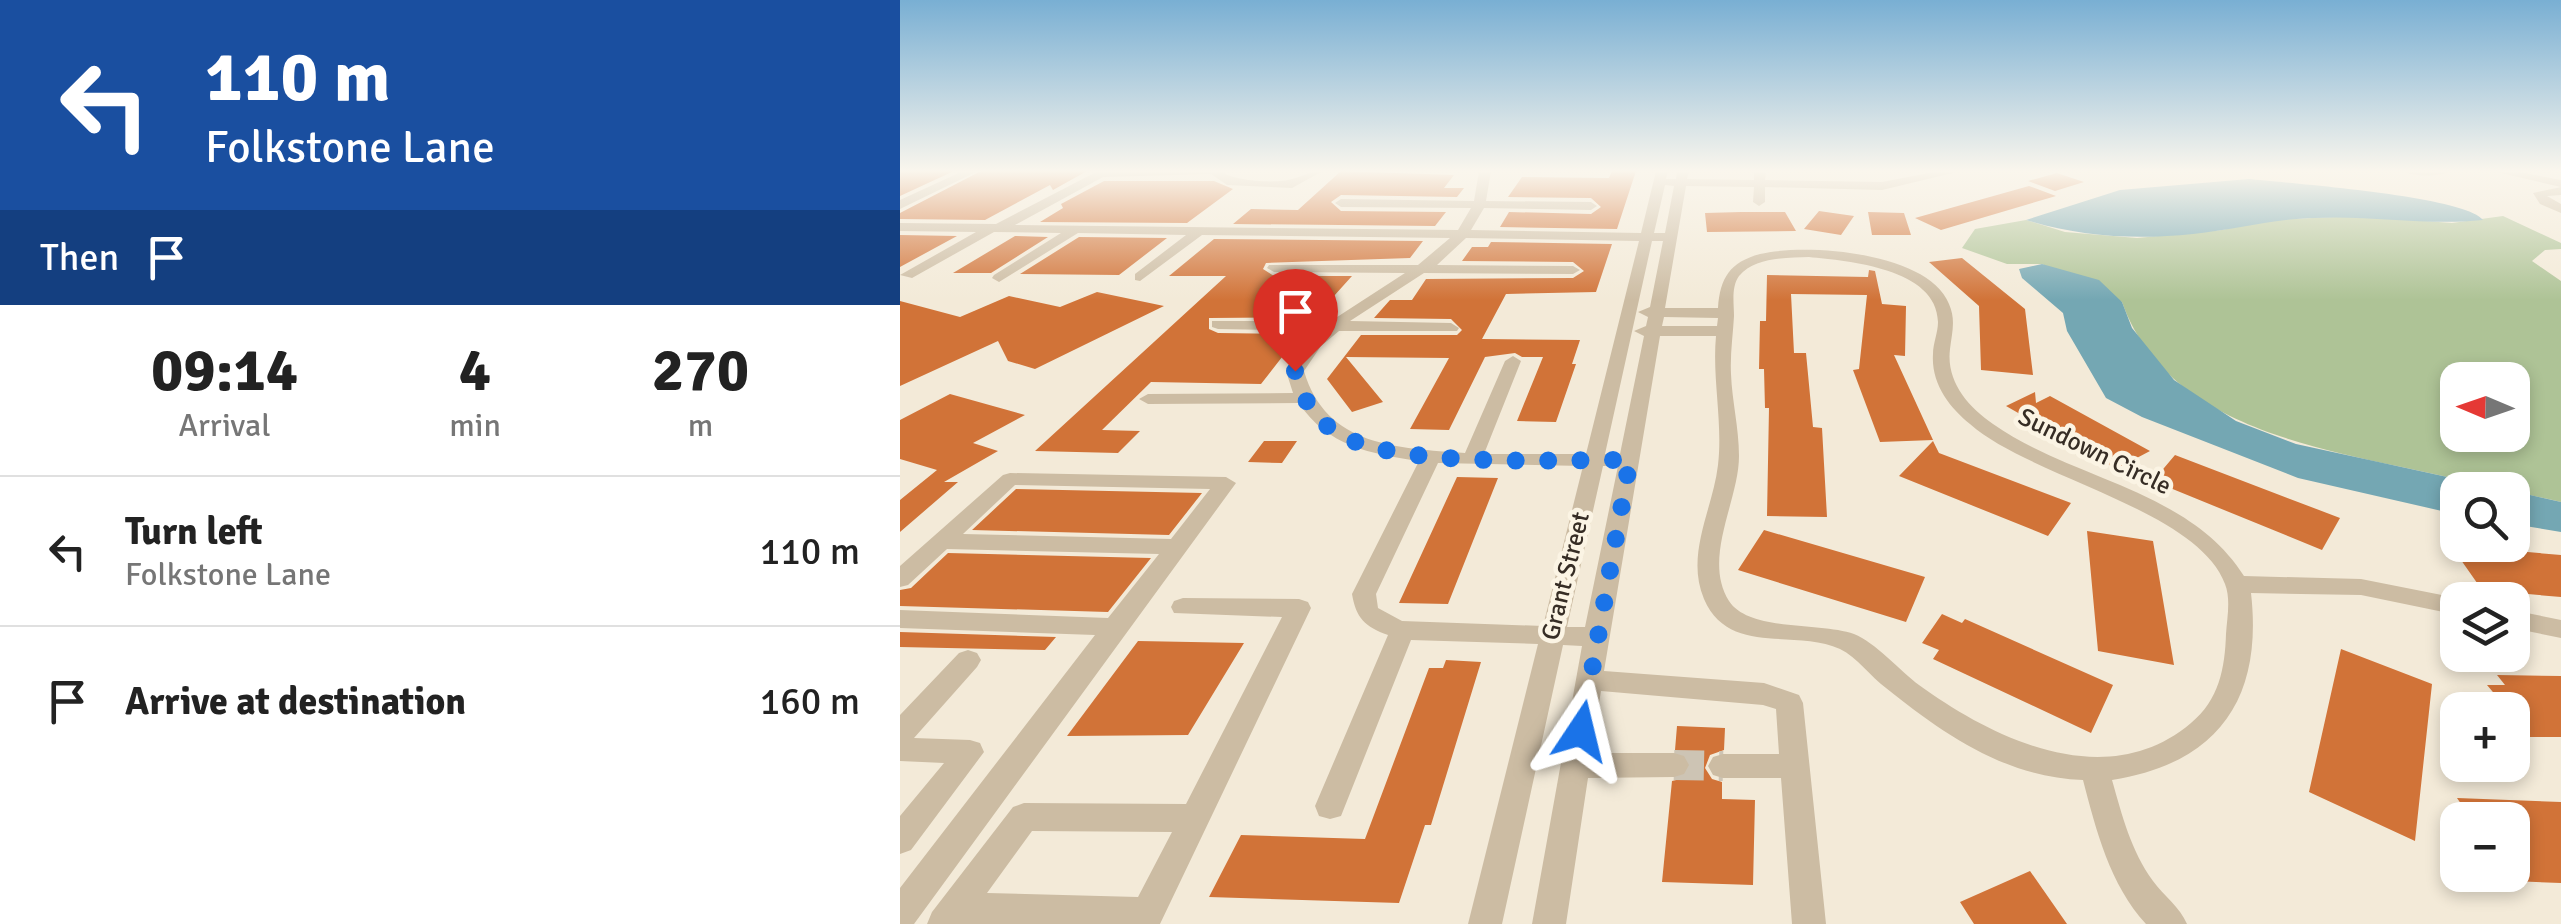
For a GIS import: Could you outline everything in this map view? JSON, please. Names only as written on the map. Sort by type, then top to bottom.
[{"type":"street","points":[[907,275],[1022,214]]},
{"type":"street","points":[[1475,214],[1461,235],[1424,269],[1330,326],[1306,351],[1295,371],[1302,398],[1331,429],[1352,441],[1385,450],[1431,456],[1630,460]]},
{"type":"street","name":"Grant Street","points":[[1484,924],[1652,214]]},
{"type":"street","name":"Grant Street","points":[[1548,924],[1596,637],[1674,214]]},
{"type":"street","points":[[900,227],[1670,237]]},
{"type":"street","points":[[999,278],[1075,230]]},
{"type":"street","points":[[1140,277],[1199,231]]},
{"type":"street","name":"Sundown Circle","points":[[1809,254],[1898,268],[1940,299],[1946,318],[1940,355],[1944,382],[1957,403],[1989,430],[2026,452],[2163,514],[2206,541],[2238,584],[2240,648],[2231,693],[2198,734],[2150,762],[2094,770],[2060,766],[2005,749],[1954,724],[1852,643],[1816,633],[1766,631],[1726,614],[1710,586],[1710,546],[1729,462],[1722,368],[1728,281],[1738,270],[1758,260],[1809,254]]},
{"type":"street","points":[[1274,268],[1573,270]]},
{"type":"street","points":[[1629,312],[1726,322]]},
{"type":"street","points":[[1625,331],[1726,322]]},
{"type":"street","points":[[1218,324],[1451,328]]},
{"type":"street","points":[[1473,457],[1513,361]]},
{"type":"street","points":[[1148,399],[1302,398]]},
{"type":"street","points":[[1431,456],[1364,594],[1367,612],[1383,624],[1402,630],[1596,637]]},
{"type":"street","points":[[900,579],[1010,478],[1226,483],[900,915]]},
{"type":"street","points":[[942,541],[1178,547]]},
{"type":"street","points":[[2238,584],[2361,587],[2440,602]]},
{"type":"street","points":[[950,916],[1144,919],[1299,608],[1183,607]]},
{"type":"street","points":[[900,619],[1115,627]]},
{"type":"street","points":[[2530,622],[2561,630]]},
{"type":"street","points":[[1330,806],[1402,630]]},
{"type":"street","points":[[900,734],[968,660]]},
{"type":"street","points":[[1590,680],[1764,694],[1789,703],[1808,924]]},
{"type":"street","points":[[900,749],[970,752],[900,840]]},
{"type":"street","points":[[1575,766],[1674,766]]},
{"type":"street","points":[[1723,766],[1795,766]]},
{"type":"street","points":[[2094,770],[2116,848],[2148,906],[2170,924]]},
{"type":"street","points":[[950,916],[1024,817],[1194,818]]},
{"type":"green space","points":[[2357,216],[2452,223],[2503,216],[2561,243],[2561,249],[2545,250],[2532,261],[2561,281],[2561,502],[2530,495],[2530,472],[2440,472],[2440,475],[2316,447],[2235,418],[2199,398],[2168,373],[2141,341],[2122,302],[2042,264],[2007,264],[1962,248],[1975,229],[2026,220],[2065,232],[2137,238],[2222,230],[2268,220]]},
{"type":"water","points":[[2044,214],[2473,214],[2483,220],[2315,218],[2151,237],[2109,236],[2026,220]]},
{"type":"water","points":[[2042,264],[2099,280],[2122,302],[2132,328],[2174,380],[2236,421],[2296,444],[2440,475],[2440,511],[2298,478],[2142,417],[2106,398],[2067,331],[2063,313],[2022,278],[2019,269]]},
{"type":"water","points":[[2530,495],[2561,502],[2561,532],[2530,527]]},
{"type":"building","points":[[900,214],[996,214],[985,220],[900,219]]},
{"type":"building","points":[[1053,214],[1199,214],[1187,223],[1040,222]]},
{"type":"building","points":[[1245,214],[1444,214],[1435,226],[1233,224]]},
{"type":"building","points":[[1508,214],[1622,214],[1617,229],[1500,227]]},
{"type":"building","points":[[1705,214],[1786,214],[1796,231],[1707,232]]},
{"type":"building","points":[[1816,214],[1854,216],[1841,235],[1804,229]]},
{"type":"building","points":[[1868,214],[1904,214],[1911,235],[1872,235]]},
{"type":"building","points":[[1929,214],[1995,214],[1941,230],[1915,218]]},
{"type":"building","points":[[900,235],[957,236],[900,267]]},
{"type":"building","points":[[1015,236],[1048,237],[991,273],[953,273]]},
{"type":"building","points":[[1079,237],[1167,238],[1119,275],[1020,274]]},
{"type":"building","points":[[1214,239],[1423,241],[1410,258],[1266,263],[1263,269],[1274,276],[1352,276],[1315,317],[1209,318],[1209,329],[1218,333],[1300,334],[1261,384],[1151,382],[1102,430],[1140,431],[1118,453],[1035,451],[1226,276],[1169,276]]},
{"type":"building","points":[[1491,242],[1612,244],[1596,292],[1506,294],[1482,339],[1580,340],[1556,422],[1517,421],[1543,357],[1515,353],[1485,357],[1449,430],[1410,429],[1449,358],[1346,357],[1383,402],[1352,412],[1327,379],[1361,335],[1457,335],[1462,330],[1451,319],[1374,318],[1390,300],[1412,300],[1426,279],[1573,278],[1584,271],[1573,262],[1462,261],[1472,247],[1488,247]]},
{"type":"building","points":[[1962,258],[2025,309],[2033,375],[1981,370],[1979,306],[1929,262]]},
{"type":"building","points":[[1869,270],[1875,271],[1882,304],[1906,306],[1905,356],[1894,355],[1933,440],[1880,442],[1853,370],[1859,369],[1867,295],[1791,294],[1794,353],[1806,353],[1813,427],[1822,428],[1827,517],[1767,516],[1769,408],[1765,408],[1764,369],[1759,369],[1760,321],[1766,321],[1767,275],[1868,277]]},
{"type":"building","points":[[1097,292],[1164,306],[1035,369],[1008,361],[998,341],[900,386],[900,301],[960,317],[1009,296],[1060,307]]},
{"type":"building","points":[[2035,392],[2036,403],[2050,396],[2150,451],[2116,469],[2006,406]]},
{"type":"building","points":[[950,394],[1025,415],[973,443],[998,451],[944,482],[958,482],[900,532],[900,500],[937,470],[900,459],[900,420]]},
{"type":"building","points":[[1264,441],[1297,441],[1282,463],[1248,462]]},
{"type":"building","points":[[1933,441],[1939,453],[2071,503],[2048,536],[1899,476]]},
{"type":"building","points":[[2175,455],[2340,518],[2322,550],[2153,481]]},
{"type":"building","points":[[1457,477],[1498,478],[1448,604],[1399,603]]},
{"type":"building","points":[[1016,489],[1202,493],[1169,535],[972,530]]},
{"type":"building","points":[[1764,530],[1925,577],[1906,622],[1738,570]]},
{"type":"building","points":[[2087,531],[2153,541],[2174,665],[2098,651]]},
{"type":"building","points":[[2530,552],[2561,555],[2561,597],[2530,594],[2530,582],[2476,582],[2462,562],[2530,562]]},
{"type":"building","points":[[948,553],[1151,558],[1108,612],[900,606],[900,590],[911,588]]},
{"type":"building","points":[[1942,614],[1962,623],[1965,619],[2113,685],[2091,733],[1933,659],[1939,650],[1922,643]]},
{"type":"building","points":[[900,632],[1056,637],[1045,650],[900,647]]},
{"type":"building","points":[[1138,641],[1244,643],[1188,735],[1067,736]]},
{"type":"building","points":[[2341,649],[2432,684],[2415,841],[2309,792]]},
{"type":"building","points":[[1446,660],[1481,662],[1431,825],[1425,825],[1399,903],[1209,897],[1241,835],[1365,839],[1429,668],[1443,668]]},
{"type":"building","points":[[2497,675],[2561,676],[2561,737],[2530,737],[2530,692],[2493,692],[2487,685],[2505,685]]},
{"type":"building","points":[[1677,726],[1725,728],[1724,750],[1710,755],[1705,768],[1712,779],[1722,782],[1722,799],[1755,800],[1753,885],[1662,882],[1672,781],[1685,778],[1692,767],[1687,754],[1675,750]]},
{"type":"building","points":[[2457,798],[2561,802],[2561,883],[2530,882],[2530,802],[2460,802]]},
{"type":"building","points":[[2030,871],[2067,924],[1974,924],[1960,902]]},
{"type":"tunnel","points":[[1674,765],[1723,766]]},
{"type":"route","points":[[1295,371],[1302,398],[1331,429],[1352,441],[1385,450],[1431,456],[1630,460],[1581,731]]}]
